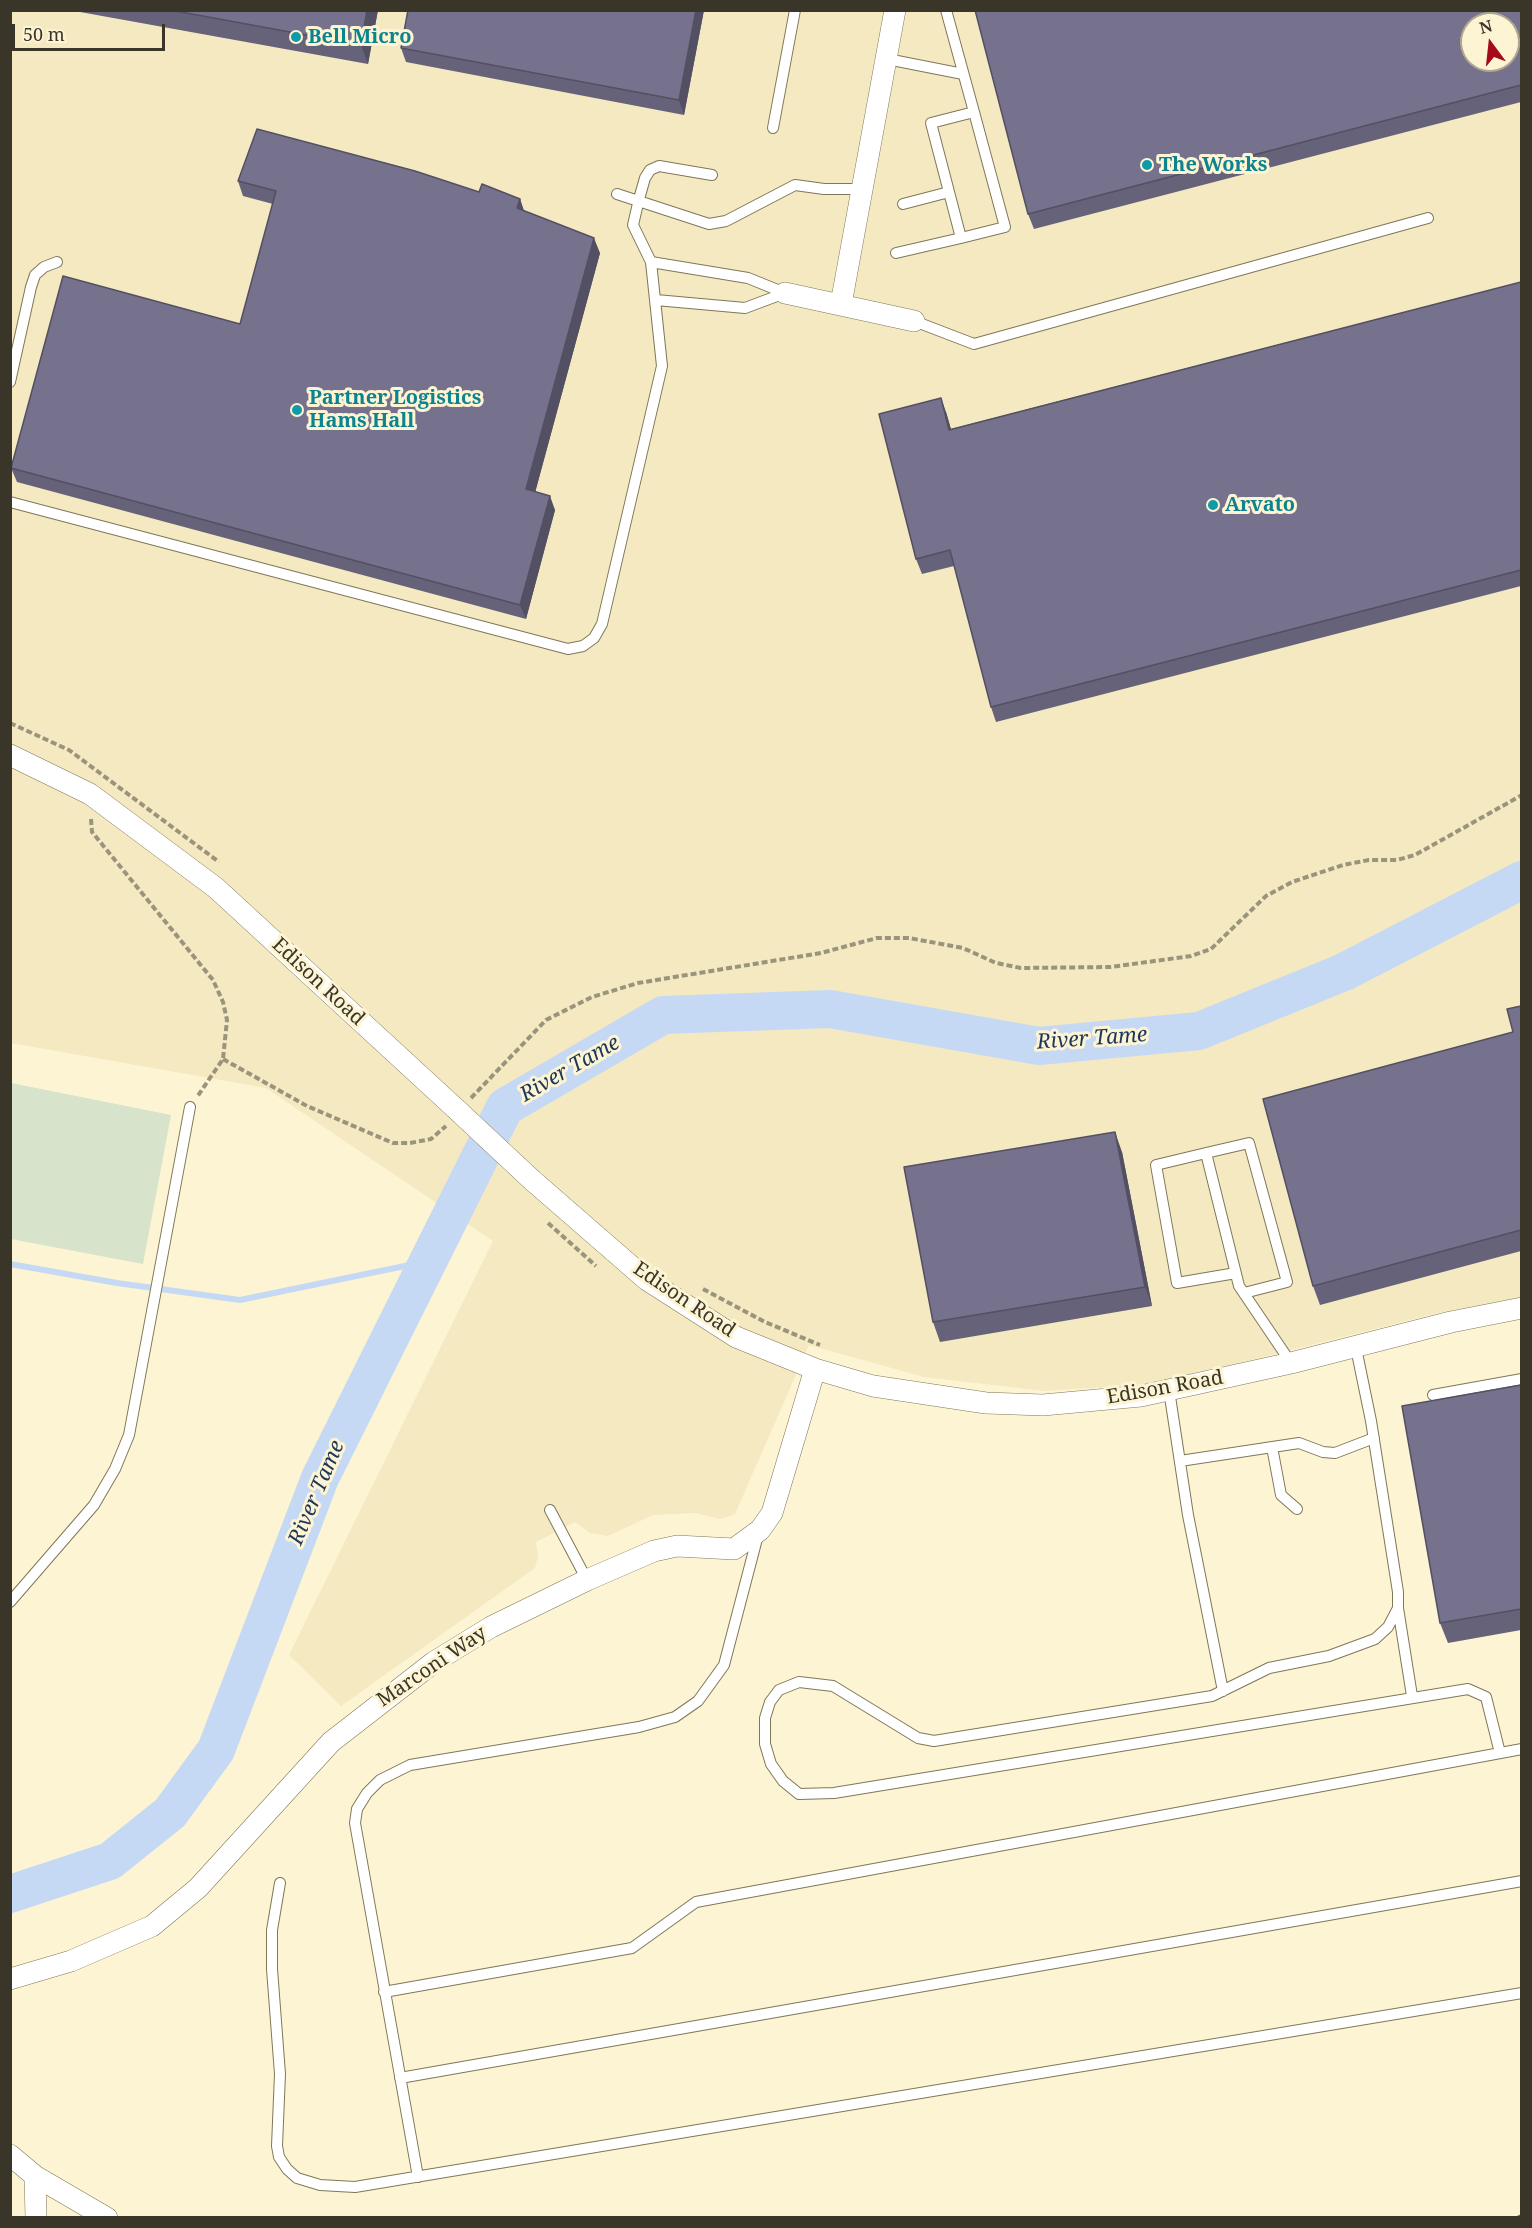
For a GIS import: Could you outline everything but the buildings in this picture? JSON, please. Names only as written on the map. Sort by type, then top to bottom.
[{"type":"street","points":[[841,304],[895,10]]},
{"type":"street","points":[[785,293],[914,321]]},
{"type":"street","name":"Edison Road","points":[[10,755],[90,794],[216,888],[456,1112],[647,1280],[736,1337],[815,1370],[873,1386],[986,1403],[1043,1406],[1141,1396],[1356,1348],[1451,1322],[1521,1308]]},
{"type":"street","name":"Marconi Way","points":[[10,1979],[71,1962],[152,1926],[198,1888],[331,1742],[380,1701],[434,1662],[491,1627],[586,1580],[654,1551],[677,1546],[734,1549],[760,1530],[772,1513],[815,1370]]},
{"type":"street","points":[[10,2155],[35,2176],[107,2217]]},
{"type":"street","points":[[35,2176],[36,2217]]},
{"type":"lane","points":[[773,128],[795,10]]},
{"type":"lane","points":[[896,253],[1005,227],[946,10]]},
{"type":"lane","points":[[887,59],[963,74]]},
{"type":"lane","points":[[961,238],[931,123],[974,112]]},
{"type":"lane","points":[[10,502],[568,649],[583,646],[594,638],[602,624],[662,366],[651,262],[633,225],[639,199],[645,178],[650,170],[659,166],[712,175]]},
{"type":"lane","points":[[617,194],[639,199],[709,224],[726,221],[795,185],[824,189],[862,189]]},
{"type":"lane","points":[[903,204],[949,192]]},
{"type":"lane","points":[[914,321],[974,344],[1428,218]]},
{"type":"lane","points":[[10,382],[35,276],[44,267],[57,262]]},
{"type":"lane","points":[[651,262],[748,278],[785,293]]},
{"type":"lane","points":[[656,300],[745,308],[785,293]]},
{"type":"lane","points":[[10,1602],[94,1505],[115,1469],[129,1435],[190,1107]]},
{"type":"lane","points":[[1236,1273],[1177,1283],[1156,1165],[1249,1143],[1287,1282],[1244,1293]]},
{"type":"lane","points":[[1206,1153],[1236,1273],[1244,1293],[1291,1363]]},
{"type":"lane","points":[[1356,1348],[1374,1438],[1412,1696]]},
{"type":"lane","points":[[1433,1395],[1521,1378]]},
{"type":"lane","points":[[1169,1390],[1188,1515],[1223,1691]]},
{"type":"lane","points":[[1180,1461],[1299,1443],[1323,1452],[1335,1453],[1374,1438]]},
{"type":"lane","points":[[1272,1447],[1281,1495],[1297,1509]]},
{"type":"lane","points":[[550,1510],[586,1580]]},
{"type":"lane","points":[[418,2177],[355,1823],[357,1809],[366,1793],[380,1780],[410,1765],[639,1727],[675,1717],[698,1701],[724,1665],[760,1530]]},
{"type":"lane","points":[[1398,1608],[1388,1627],[1375,1639],[1361,1646],[1269,1668],[1212,1696],[934,1741],[918,1738],[833,1686],[799,1682],[779,1690],[770,1702],[765,1718],[765,1744],[771,1764],[783,1781],[800,1794],[834,1793],[1412,1696],[1468,1689],[1486,1697],[1500,1753]]},
{"type":"lane","points":[[384,1992],[632,1948],[696,1902],[1521,1749]]},
{"type":"lane","points":[[400,2078],[1521,1881]]},
{"type":"lane","points":[[280,1883],[274,1906],[272,1970],[280,2074],[276,2126],[279,2157],[286,2169],[297,2178],[320,2186],[355,2187],[418,2177],[1521,1994]]},
{"type":"path","points":[[224,1059],[307,1106],[393,1143],[431,1139],[546,1020],[592,997],[638,983],[821,952],[877,938],[909,938],[963,948],[996,963],[1021,968],[1111,967],[1191,956],[1211,949],[1266,896],[1292,882],[1343,865],[1369,860],[1397,860],[1415,855],[1521,795]]},
{"type":"path","points":[[90,811],[92,832],[213,980],[223,1002],[227,1020],[224,1059],[190,1107]]},
{"type":"path","points":[[698,1287],[765,1322],[820,1345]]},
{"type":"shaded area","points":[[10,11],[1521,11],[1521,1298],[1442,1312],[1251,1360],[1139,1385],[1044,1391],[924,1377],[809,1345],[735,1514],[720,1519],[695,1513],[653,1515],[608,1536],[590,1533],[575,1522],[536,1542],[538,1556],[535,1568],[341,1706],[289,1655],[493,1241],[266,1088],[11,1043]]},
{"type":"green space","points":[[11,1083],[171,1115],[143,1264],[11,1239]]},
{"type":"waterway","name":"River Tame","points":[[10,1894],[110,1861],[170,1813],[216,1750],[320,1478],[505,1107],[663,1015],[830,1009],[1039,1046],[1199,1031],[1344,972],[1522,880]]},
{"type":"waterway","points":[[10,1264],[117,1283],[240,1300],[429,1261]]},
{"type":"railway","points":[[1518,2218],[1522,2216]]},
{"type":"place","name":"Bell Micro","points":[[296,37]]},
{"type":"place","name":"The Works","points":[[1147,165]]},
{"type":"place","name":"Partner Logistics Hams Hall","points":[[297,410]]},
{"type":"place","name":"Arvato","points":[[1213,505]]}]
